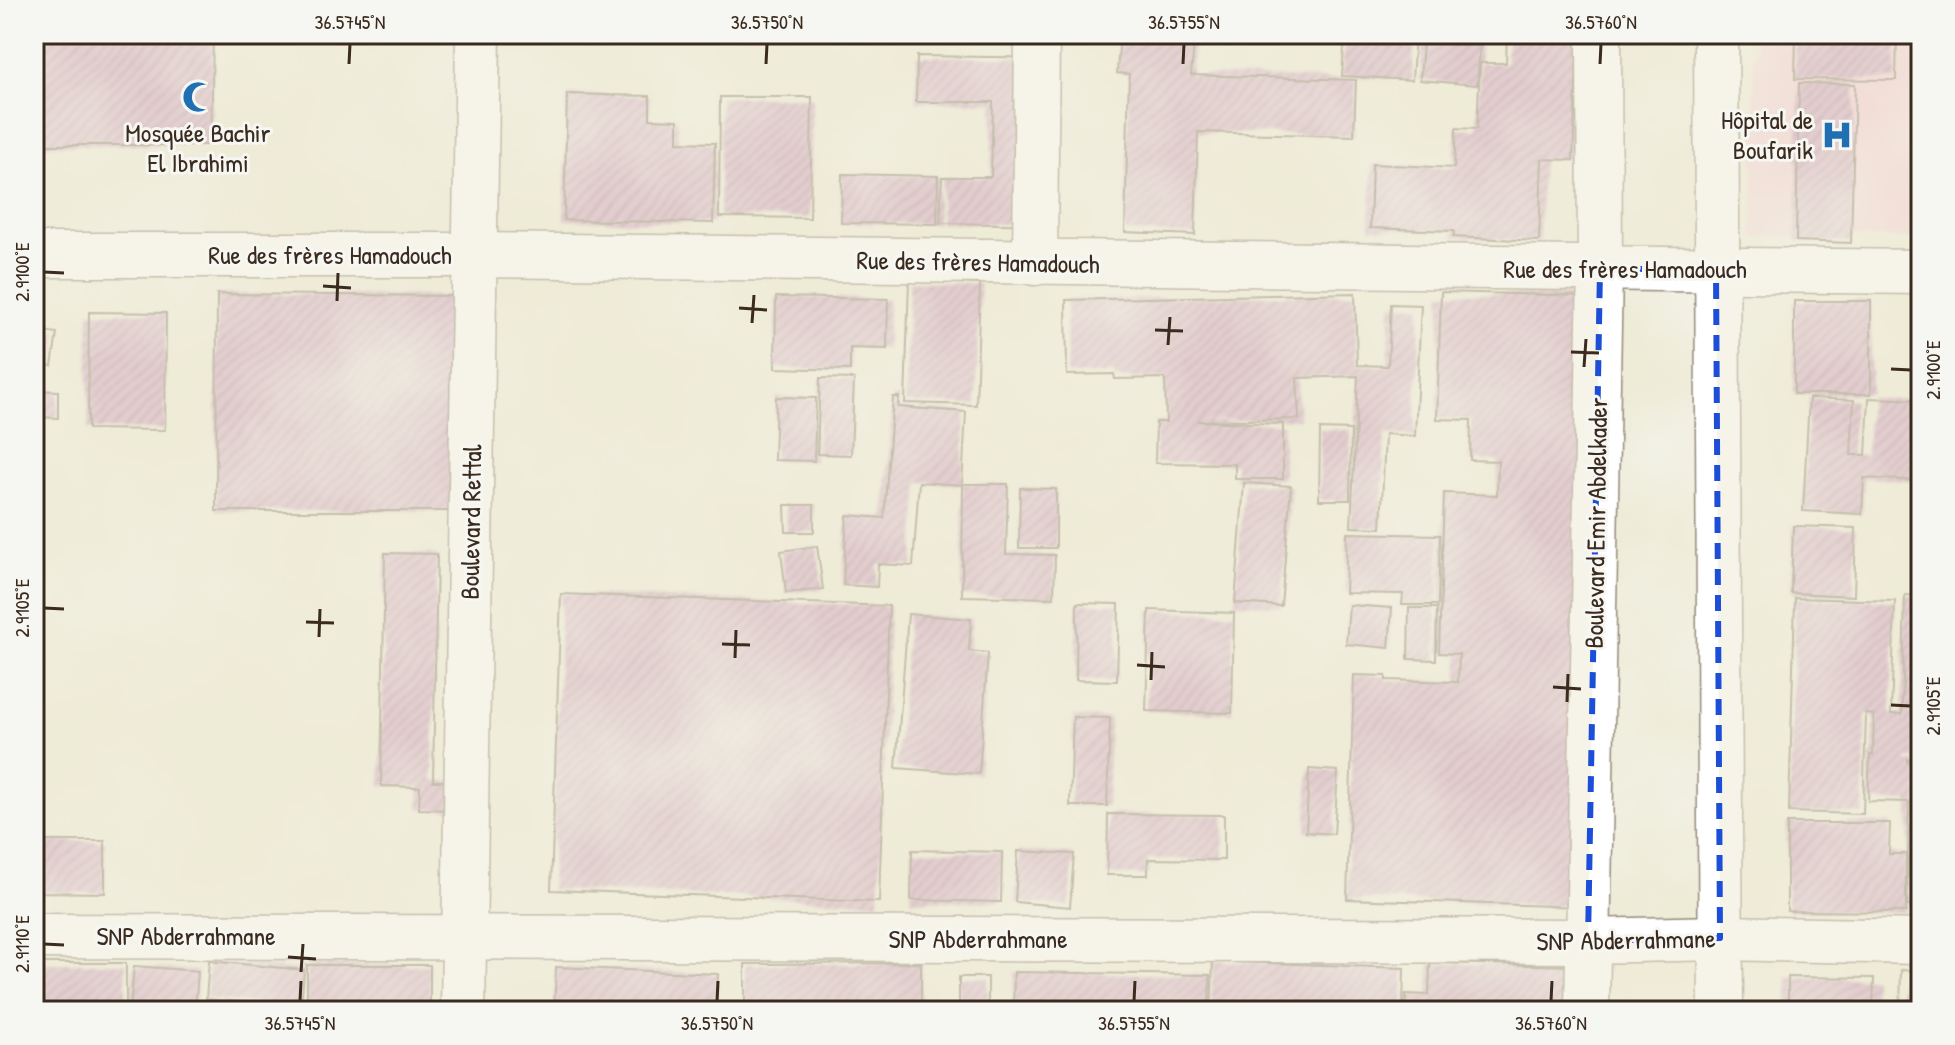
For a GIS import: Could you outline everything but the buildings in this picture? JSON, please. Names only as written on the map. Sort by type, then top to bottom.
[{"type":"street","name":"Boulevard Rettal","points":[[463,1011],[478,34]]},
{"type":"street","points":[[1035,263],[1037,34]]},
{"type":"street","name":"Boulevard Emir Abdelkader","points":[[1587,1011],[1600,269],[1599,34]]},
{"type":"street","points":[[1716,34],[1721,1011]]},
{"type":"street","name":"Rue des frères Hamadouch","points":[[34,255],[475,255],[1921,272]]},
{"type":"street","name":"SNP Abderrahmane","points":[[34,936],[1588,941],[1720,938],[1921,942]]},
{"type":"highlighted area","points":[[1600,269],[1716,269],[1720,938],[1588,941]]},
{"type":"shaded area","name":"Hôpital de Boufarik","points":[[1754,34],[1921,34],[1921,238],[1753,237]]},
{"type":"place","name":"Mosquée Bachir El Ibrahimi","points":[[198,97]]},
{"type":"place","name":"Hôpital de Boufarik","points":[[1837,135]]}]
